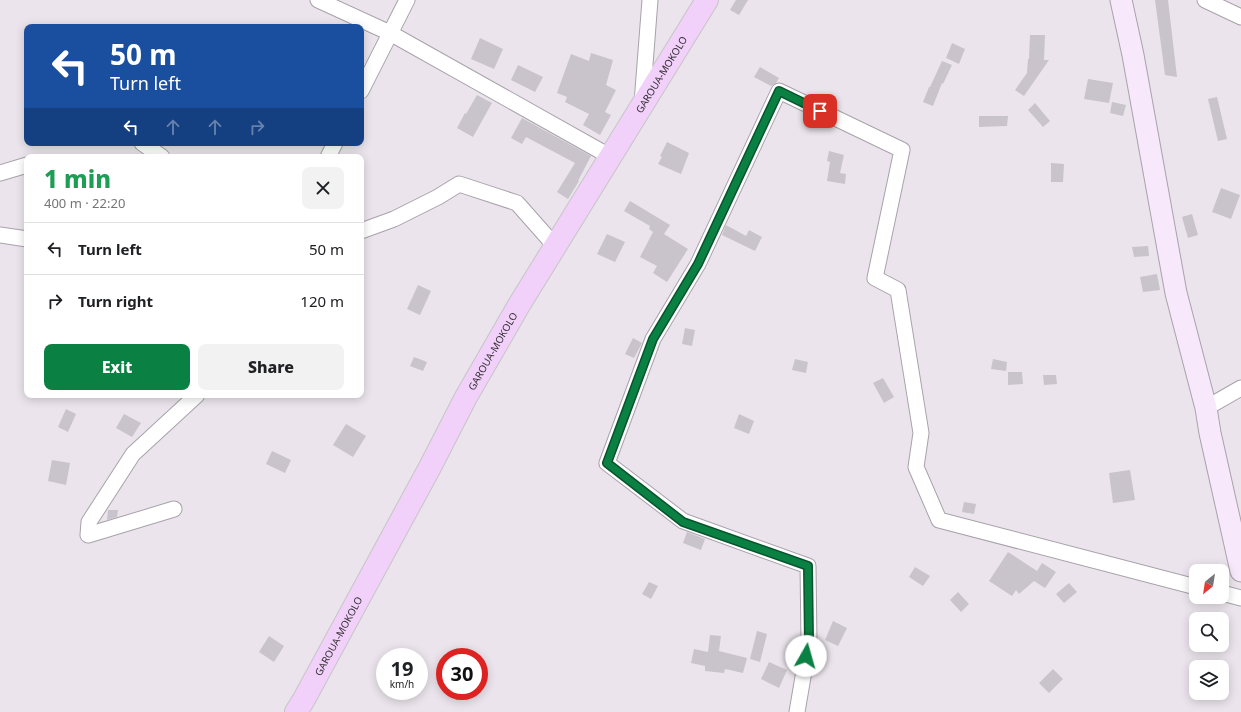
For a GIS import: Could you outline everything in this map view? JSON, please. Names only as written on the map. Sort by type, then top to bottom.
[{"type":"main road","name":"GAROUA-MOKOLO","points":[[296,712],[366,586],[466,397],[519,305],[707,0]]},
{"type":"main road","points":[[1121,0],[1176,293],[1206,408],[1210,433],[1241,571]]},
{"type":"street","points":[[318,0],[390,33],[611,157]]},
{"type":"street","points":[[364,85],[407,0]]},
{"type":"street","points":[[642,107],[650,0]]},
{"type":"street","points":[[1205,0],[1241,17]]},
{"type":"street","points":[[797,712],[809,642],[808,566],[683,522],[607,463],[653,339],[698,264],[779,91],[902,150],[875,278],[898,290],[921,432],[916,467],[939,520],[1189,585]]},
{"type":"street","points":[[146,146],[158,154]]},
{"type":"street","points":[[0,173],[24,166]]},
{"type":"street","points":[[364,230],[394,219],[438,197],[459,184],[517,203],[555,246]]},
{"type":"street","points":[[0,235],[24,239]]},
{"type":"street","points":[[1206,408],[1241,388]]},
{"type":"street","points":[[174,509],[88,535],[89,522],[133,454],[194,398]]},
{"type":"street","points":[[1229,595],[1241,598]]},
{"type":"building","points":[[736,0],[748,0],[739,15],[730,10]]},
{"type":"building","points":[[1155,0],[1168,0],[1177,77],[1165,75]]},
{"type":"building","points":[[1030,35],[1045,35],[1044,60],[1049,60],[1024,96],[1015,90],[1027,73]]},
{"type":"building","points":[[480,38],[503,49],[494,69],[471,59]]},
{"type":"building","points":[[952,43],[965,49],[959,64],[946,58]]},
{"type":"building","points":[[591,53],[613,60],[606,85],[616,90],[605,112],[611,115],[600,135],[583,125],[589,114],[565,102],[567,97],[557,93],[571,54],[589,61]]},
{"type":"building","points":[[942,61],[952,65],[943,84],[942,83],[933,106],[923,102]]},
{"type":"building","points":[[518,65],[543,77],[535,92],[511,80]]},
{"type":"building","points":[[760,67],[779,78],[776,83],[771,86],[754,77]]},
{"type":"building","points":[[1088,79],[1113,83],[1109,103],[1084,99]]},
{"type":"building","points":[[477,95],[492,103],[473,137],[457,128]]},
{"type":"building","points":[[1217,97],[1227,139],[1218,141],[1208,99]]},
{"type":"building","points":[[1112,102],[1126,105],[1123,116],[1110,113]]},
{"type":"building","points":[[1035,103],[1050,121],[1043,127],[1028,110]]},
{"type":"building","points":[[979,116],[1008,116],[1007,126],[979,127]]},
{"type":"building","points":[[522,118],[591,156],[579,181],[568,199],[557,192],[575,163],[526,137],[522,144],[511,138]]},
{"type":"building","points":[[667,142],[689,153],[681,174],[658,164]]},
{"type":"building","points":[[829,151],[844,155],[840,173],[846,174],[845,184],[827,181],[830,162],[827,161]]},
{"type":"building","points":[[1051,163],[1064,164],[1063,182],[1051,182]]},
{"type":"building","points":[[1221,188],[1240,195],[1231,219],[1212,212]]},
{"type":"building","points":[[630,201],[670,225],[664,234],[688,249],[667,282],[653,273],[657,266],[640,257],[653,232],[649,229],[650,226],[624,211]]},
{"type":"building","points":[[1192,214],[1198,235],[1188,238],[1182,217]]},
{"type":"building","points":[[726,225],[746,236],[749,230],[762,237],[755,251],[722,235]]},
{"type":"building","points":[[607,234],[625,242],[615,262],[597,254]]},
{"type":"building","points":[[1148,246],[1149,256],[1134,257],[1132,247]]},
{"type":"building","points":[[1157,274],[1160,290],[1143,292],[1140,277]]},
{"type":"building","points":[[418,285],[431,291],[420,315],[407,309]]},
{"type":"building","points":[[685,328],[695,330],[692,346],[682,344]]},
{"type":"building","points":[[633,338],[642,343],[634,358],[625,354]]},
{"type":"building","points":[[414,357],[427,362],[423,371],[410,366]]},
{"type":"building","points":[[795,359],[808,362],[806,373],[792,370]]},
{"type":"building","points":[[993,359],[1007,362],[1006,371],[991,369]]},
{"type":"building","points":[[1008,372],[1022,372],[1023,384],[1008,385]]},
{"type":"building","points":[[1043,375],[1056,375],[1057,384],[1044,385]]},
{"type":"building","points":[[883,378],[894,397],[884,403],[873,383]]},
{"type":"building","points":[[66,409],[76,414],[68,432],[58,427]]},
{"type":"building","points":[[124,414],[141,423],[132,437],[116,428]]},
{"type":"building","points":[[739,414],[754,421],[749,434],[734,428]]},
{"type":"building","points":[[346,424],[366,436],[353,457],[333,445]]},
{"type":"building","points":[[272,451],[291,460],[285,473],[266,464]]},
{"type":"building","points":[[52,460],[70,463],[66,485],[48,481]]},
{"type":"building","points":[[1130,470],[1135,500],[1113,503],[1109,473]]},
{"type":"building","points":[[964,502],[976,504],[974,514],[962,512]]},
{"type":"building","points":[[108,510],[118,510],[117,517],[107,520]]},
{"type":"building","points":[[687,532],[705,539],[701,550],[683,543]]},
{"type":"building","points":[[1008,552],[1037,571],[1042,563],[1056,572],[1045,588],[1034,581],[1019,594],[1016,590],[1012,596],[989,581]]},
{"type":"building","points":[[915,567],[930,576],[923,586],[909,577]]},
{"type":"building","points":[[649,582],[658,586],[651,599],[642,594]]},
{"type":"building","points":[[1069,583],[1077,592],[1064,603],[1056,594]]},
{"type":"building","points":[[958,592],[969,604],[961,612],[950,600]]},
{"type":"building","points":[[833,621],[847,628],[838,646],[825,640]]},
{"type":"building","points":[[757,631],[767,634],[760,662],[750,659]]},
{"type":"building","points":[[710,635],[721,636],[719,651],[747,658],[743,673],[725,669],[724,673],[705,671],[705,666],[691,663],[694,649],[708,652]]},
{"type":"building","points":[[269,636],[284,646],[274,662],[259,652]]},
{"type":"building","points":[[769,662],[787,670],[779,688],[761,679]]},
{"type":"building","points":[[1053,669],[1063,679],[1049,693],[1039,683]]},
{"type":"route","points":[[806,656],[809,642],[808,566],[683,522],[607,463],[653,339],[698,264],[779,91],[820,111]]}]
